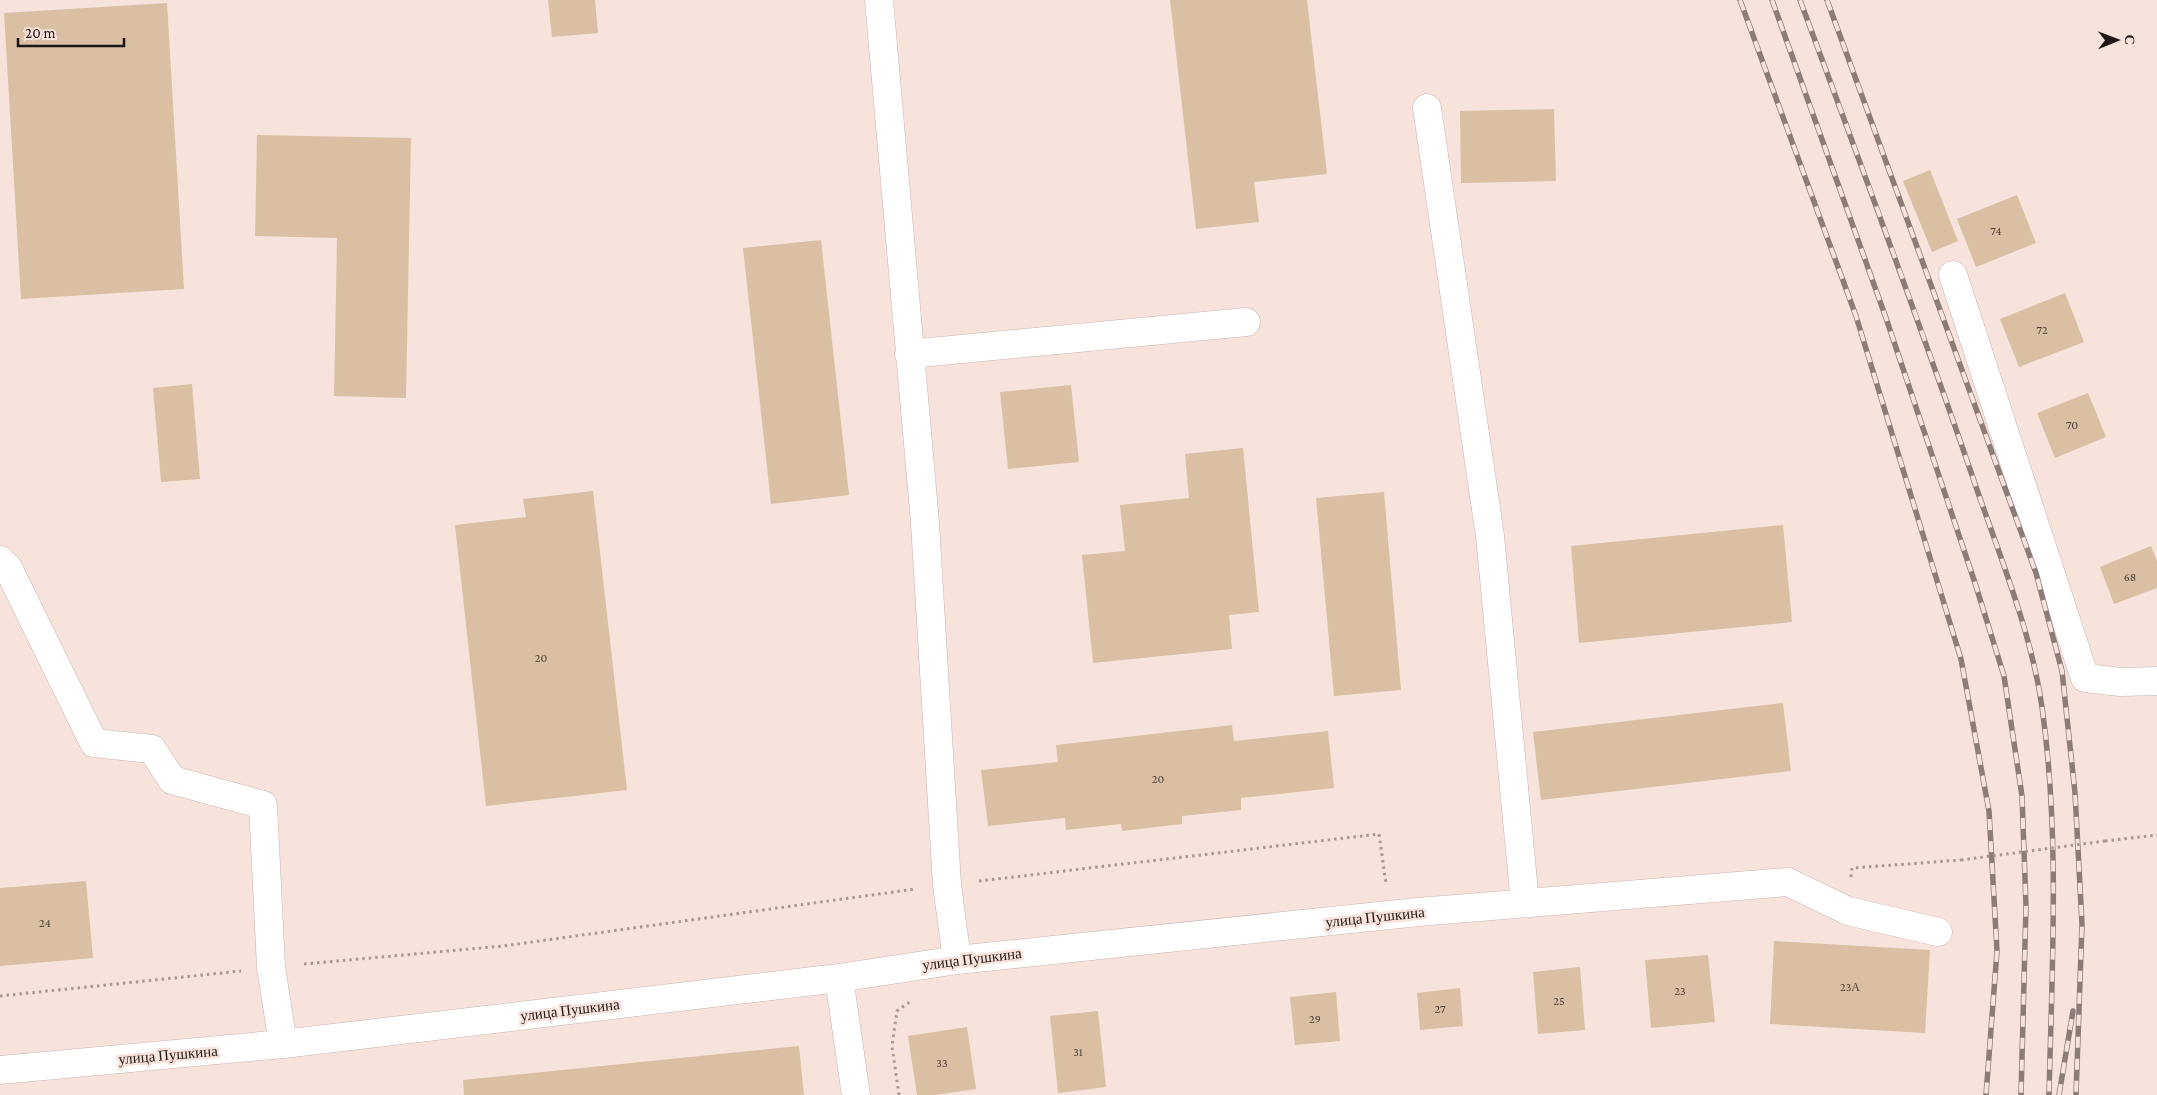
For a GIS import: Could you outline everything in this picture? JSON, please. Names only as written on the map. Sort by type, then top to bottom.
[{"type":"street","points":[[878,0],[926,523],[947,884],[957,960]]},
{"type":"street","points":[[1427,108],[1490,536],[1525,903]]},
{"type":"street","points":[[1953,275],[2085,678],[2121,682],[2157,681]]},
{"type":"street","points":[[909,354],[1246,322]]},
{"type":"street","points":[[0,560],[8,568],[94,743],[152,749],[172,780],[263,805],[271,967],[283,1044]]},
{"type":"street","name":"улица Пушкина","points":[[0,1070],[283,1044],[839,978],[957,960],[1418,912],[1788,882],[1848,911],[1938,932]]},
{"type":"street","points":[[839,978],[856,1095]]},
{"type":"path","points":[[0,996],[271,967],[502,946],[947,884],[1379,834],[1390,916]]},
{"type":"path","points":[[1852,868],[1961,860],[2157,835]]},
{"type":"building","points":[[548,0],[595,0],[598,33],[552,37]]},
{"type":"building","points":[[1170,0],[1307,0],[1327,174],[1254,182],[1259,222],[1196,229]]},
{"type":"building","points":[[167,3],[184,289],[21,299],[4,13]]},
{"type":"building","points":[[1554,109],[1556,181],[1461,183],[1460,111]]},
{"type":"building","points":[[257,135],[411,138],[406,398],[334,396],[337,238],[255,236]]},
{"type":"building","points":[[1930,170],[1958,241],[1932,252],[1903,181]]},
{"type":"building","points":[[2017,195],[2036,243],[1976,267],[1957,219]]},
{"type":"building","points":[[821,240],[849,495],[771,504],[743,248]]},
{"type":"building","points":[[2065,293],[2084,342],[2019,367],[2000,319]]},
{"type":"building","points":[[192,384],[200,479],[161,482],[153,388]]},
{"type":"building","points":[[1071,385],[1079,462],[1008,469],[1000,392]]},
{"type":"building","points":[[2088,393],[2106,437],[2055,458],[2037,413]]},
{"type":"building","points":[[1243,448],[1259,612],[1229,615],[1232,649],[1093,663],[1082,555],[1125,551],[1120,505],[1189,498],[1185,454]]},
{"type":"building","points":[[593,491],[627,790],[486,806],[455,525],[526,517],[523,499]]},
{"type":"building","points":[[1384,492],[1401,690],[1334,696],[1316,498]]},
{"type":"building","points":[[1783,525],[1792,622],[1579,643],[1571,546]]},
{"type":"building","points":[[2151,546],[2157,561],[2157,588],[2114,604],[2100,567]]},
{"type":"building","points":[[1783,703],[1791,771],[1541,800],[1533,732]]},
{"type":"building","points":[[1232,725],[1234,741],[1328,731],[1334,788],[1241,798],[1241,810],[1182,816],[1182,824],[1122,831],[1121,824],[1066,830],[1065,818],[988,826],[981,770],[1058,762],[1056,745]]},
{"type":"building","points":[[86,881],[93,958],[0,966],[0,888]]},
{"type":"building","points":[[1774,941],[1930,950],[1925,1033],[1770,1024]]},
{"type":"building","points":[[1708,955],[1715,1022],[1651,1028],[1645,960]]},
{"type":"building","points":[[1580,967],[1585,1030],[1538,1034],[1533,972]]},
{"type":"building","points":[[1460,988],[1463,1026],[1420,1030],[1417,993]]},
{"type":"building","points":[[1336,992],[1340,1041],[1295,1045],[1290,997]]},
{"type":"building","points":[[1098,1011],[1106,1087],[1058,1093],[1050,1016]]},
{"type":"building","points":[[967,1027],[976,1089],[936,1095],[917,1095],[908,1036]]},
{"type":"building","points":[[799,1046],[804,1095],[464,1095],[463,1080]]},
{"type":"railway","points":[[1740,0],[1856,316],[1961,659],[1989,811],[1997,951],[1986,1095]]},
{"type":"railway","points":[[1772,0],[1886,318],[1975,583],[2004,676],[2022,796],[2026,906],[2021,1095]]},
{"type":"railway","points":[[1800,0],[1910,298],[2003,563],[2022,620],[2037,678],[2048,755],[2053,852],[2053,949],[2049,1095]]},
{"type":"railway","points":[[1827,0],[2036,573],[2062,671],[2075,793],[2082,924],[2076,1095]]},
{"type":"railway","points":[[2059,1095],[2073,1011]]}]
